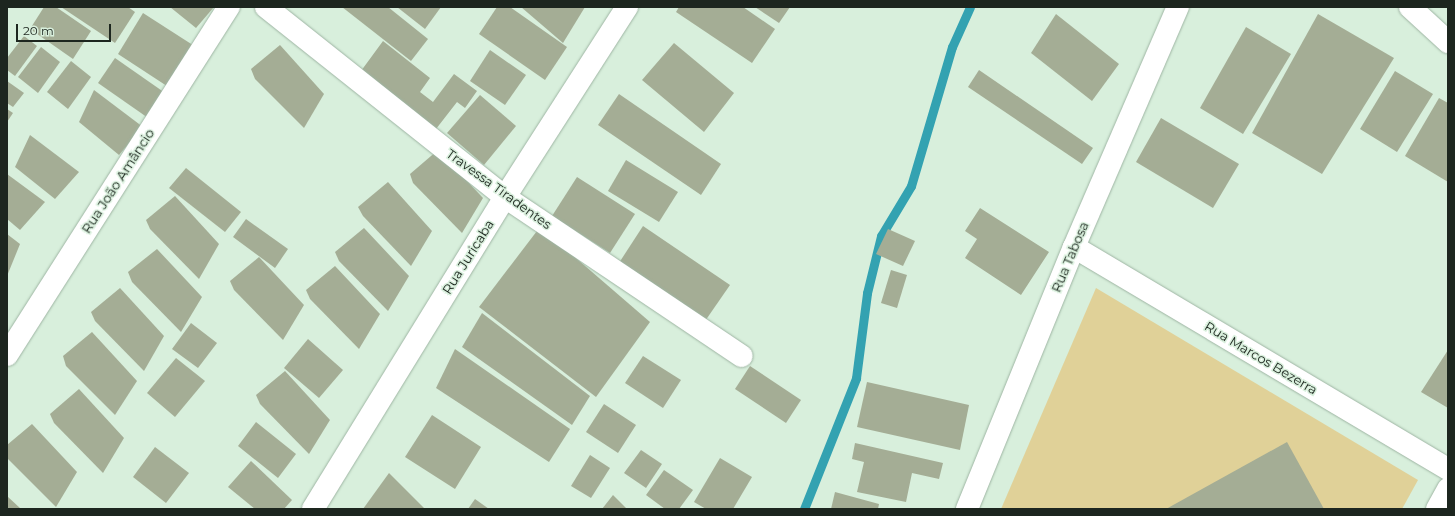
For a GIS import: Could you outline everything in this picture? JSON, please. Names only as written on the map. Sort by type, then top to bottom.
[{"type":"street","name":"Rua João Amâncio","points":[[7,355],[229,7]]},
{"type":"street","name":"Travessa Tiradentes","points":[[266,7],[505,197],[742,356]]},
{"type":"street","name":"Rua Juricaba","points":[[313,509],[505,197],[626,7]]},
{"type":"street","name":"Rua Tabosa","points":[[967,509],[1074,247],[1178,7]]},
{"type":"street","points":[[1410,7],[1448,42]]},
{"type":"street","name":"Rua Marcos Bezerra","points":[[1074,247],[1448,469]]},
{"type":"street","points":[[1437,509],[1448,489]]},
{"type":"shaded area","points":[[1096,288],[1418,480],[1402,509],[1001,509]]},
{"type":"building","points":[[44,7],[56,7],[91,31],[73,59],[30,29]]},
{"type":"building","points":[[61,7],[128,7],[135,12],[115,43]]},
{"type":"building","points":[[170,7],[214,7],[196,28]]},
{"type":"building","points":[[342,7],[388,7],[428,39],[411,61]]},
{"type":"building","points":[[397,7],[441,7],[425,29]]},
{"type":"building","points":[[497,7],[510,7],[567,47],[545,80],[479,34]]},
{"type":"building","points":[[521,7],[585,7],[563,43]]},
{"type":"building","points":[[679,7],[743,7],[775,29],[752,63],[676,12]]},
{"type":"building","points":[[755,7],[790,7],[779,23]]},
{"type":"building","points":[[143,13],[199,49],[173,90],[118,54]]},
{"type":"building","points":[[1056,14],[1119,64],[1092,101],[1031,53]]},
{"type":"building","points":[[1318,14],[1394,58],[1322,174],[1252,133]]},
{"type":"building","points":[[1246,27],[1291,54],[1243,134],[1200,108]]},
{"type":"building","points":[[24,36],[37,46],[15,76],[7,70],[7,58]]},
{"type":"building","points":[[383,41],[430,78],[420,92],[433,102],[454,74],[477,91],[465,108],[457,102],[436,129],[361,71]]},
{"type":"building","points":[[674,43],[734,93],[704,132],[642,80]]},
{"type":"building","points":[[280,45],[324,94],[304,128],[255,79],[251,69]]},
{"type":"building","points":[[41,47],[60,62],[38,93],[18,77]]},
{"type":"building","points":[[490,50],[526,75],[505,105],[470,81]]},
{"type":"building","points":[[115,58],[168,95],[151,120],[98,83]]},
{"type":"building","points":[[71,61],[91,77],[68,109],[47,92]]},
{"type":"building","points":[[979,70],[1093,148],[1082,164],[968,87]]},
{"type":"building","points":[[1395,71],[1433,94],[1397,152],[1360,129]]},
{"type":"building","points":[[7,81],[24,93],[13,107],[7,103]]},
{"type":"building","points":[[94,90],[143,127],[119,155],[79,122]]},
{"type":"building","points":[[619,94],[721,164],[701,195],[598,125]]},
{"type":"building","points":[[480,95],[516,126],[484,165],[447,133]]},
{"type":"building","points":[[1439,98],[1448,103],[1448,182],[1405,156]]},
{"type":"building","points":[[7,109],[13,113],[7,122]]},
{"type":"building","points":[[1161,118],[1239,164],[1213,208],[1136,162]]},
{"type":"building","points":[[30,135],[79,172],[55,199],[15,167]]},
{"type":"building","points":[[438,150],[483,198],[462,233],[413,183],[410,174]]},
{"type":"building","points":[[626,160],[678,192],[659,222],[608,191]]},
{"type":"building","points":[[186,168],[241,212],[225,232],[169,188]]},
{"type":"building","points":[[7,174],[45,202],[20,230],[7,219]]},
{"type":"building","points":[[577,177],[635,214],[610,253],[552,216]]},
{"type":"building","points":[[388,182],[432,231],[411,266],[363,216],[358,207]]},
{"type":"building","points":[[175,196],[219,244],[199,279],[150,229],[146,220]]},
{"type":"building","points":[[980,208],[1049,252],[1021,295],[965,258],[977,239],[965,231]]},
{"type":"building","points":[[246,219],[288,249],[275,268],[233,237]]},
{"type":"building","points":[[643,226],[730,285],[703,324],[617,266]]},
{"type":"building","points":[[540,227],[650,322],[596,397],[479,307]]},
{"type":"building","points":[[364,228],[409,276],[388,311],[339,261],[335,252]]},
{"type":"building","points":[[888,229],[915,241],[903,266],[876,254]]},
{"type":"building","points":[[7,234],[20,244],[7,276]]},
{"type":"building","points":[[157,249],[202,297],[181,332],[132,282],[128,272]]},
{"type":"building","points":[[259,257],[304,305],[283,340],[234,290],[230,281]]},
{"type":"building","points":[[335,266],[380,314],[359,349],[310,299],[306,290]]},
{"type":"building","points":[[891,270],[907,275],[897,308],[881,303]]},
{"type":"building","points":[[120,288],[164,336],[144,371],[95,321],[91,312]]},
{"type":"building","points":[[482,313],[590,396],[572,425],[462,347]]},
{"type":"building","points":[[191,323],[217,343],[198,368],[172,349]]},
{"type":"building","points":[[92,332],[137,381],[115,415],[66,366],[63,356]]},
{"type":"building","points":[[308,339],[343,370],[319,398],[284,368]]},
{"type":"building","points":[[455,349],[570,429],[549,462],[436,388]]},
{"type":"building","points":[[1448,350],[1448,408],[1421,392]]},
{"type":"building","points":[[643,356],[681,380],[663,408],[625,383]]},
{"type":"building","points":[[176,358],[205,381],[175,417],[147,393]]},
{"type":"building","points":[[750,366],[801,400],[786,423],[735,389]]},
{"type":"building","points":[[285,371],[330,420],[309,454],[260,404],[256,395]]},
{"type":"building","points":[[867,382],[969,405],[960,450],[857,427]]},
{"type":"building","points":[[79,389],[124,438],[103,473],[54,423],[50,414]]},
{"type":"building","points":[[604,404],[636,425],[618,453],[586,432]]},
{"type":"building","points":[[432,415],[481,447],[455,489],[405,457]]},
{"type":"building","points":[[256,422],[296,454],[278,478],[238,446]]},
{"type":"building","points":[[32,424],[77,472],[56,507],[7,458],[7,445]]},
{"type":"building","points":[[1287,442],[1324,509],[1166,509]]},
{"type":"building","points":[[855,443],[943,463],[939,479],[912,473],[906,502],[857,492],[864,462],[852,459]]},
{"type":"building","points":[[155,447],[189,473],[166,503],[133,477]]},
{"type":"building","points":[[641,450],[662,464],[646,488],[624,473]]},
{"type":"building","points":[[590,455],[610,468],[591,498],[571,486]]},
{"type":"building","points":[[720,458],[752,477],[733,509],[706,509],[694,502]]},
{"type":"building","points":[[251,461],[292,500],[284,509],[255,509],[228,487]]},
{"type":"building","points":[[664,470],[693,490],[679,509],[665,509],[646,495]]},
{"type":"building","points":[[389,473],[425,509],[363,509]]},
{"type":"building","points":[[835,492],[879,504],[878,509],[831,509]]},
{"type":"building","points":[[613,495],[627,509],[602,509]]},
{"type":"building","points":[[7,496],[21,509],[7,509]]},
{"type":"building","points":[[475,499],[489,509],[468,509]]},
{"type":"waterway","points":[[804,509],[856,378],[867,293],[881,236],[911,186],[952,47],[970,7]]}]
